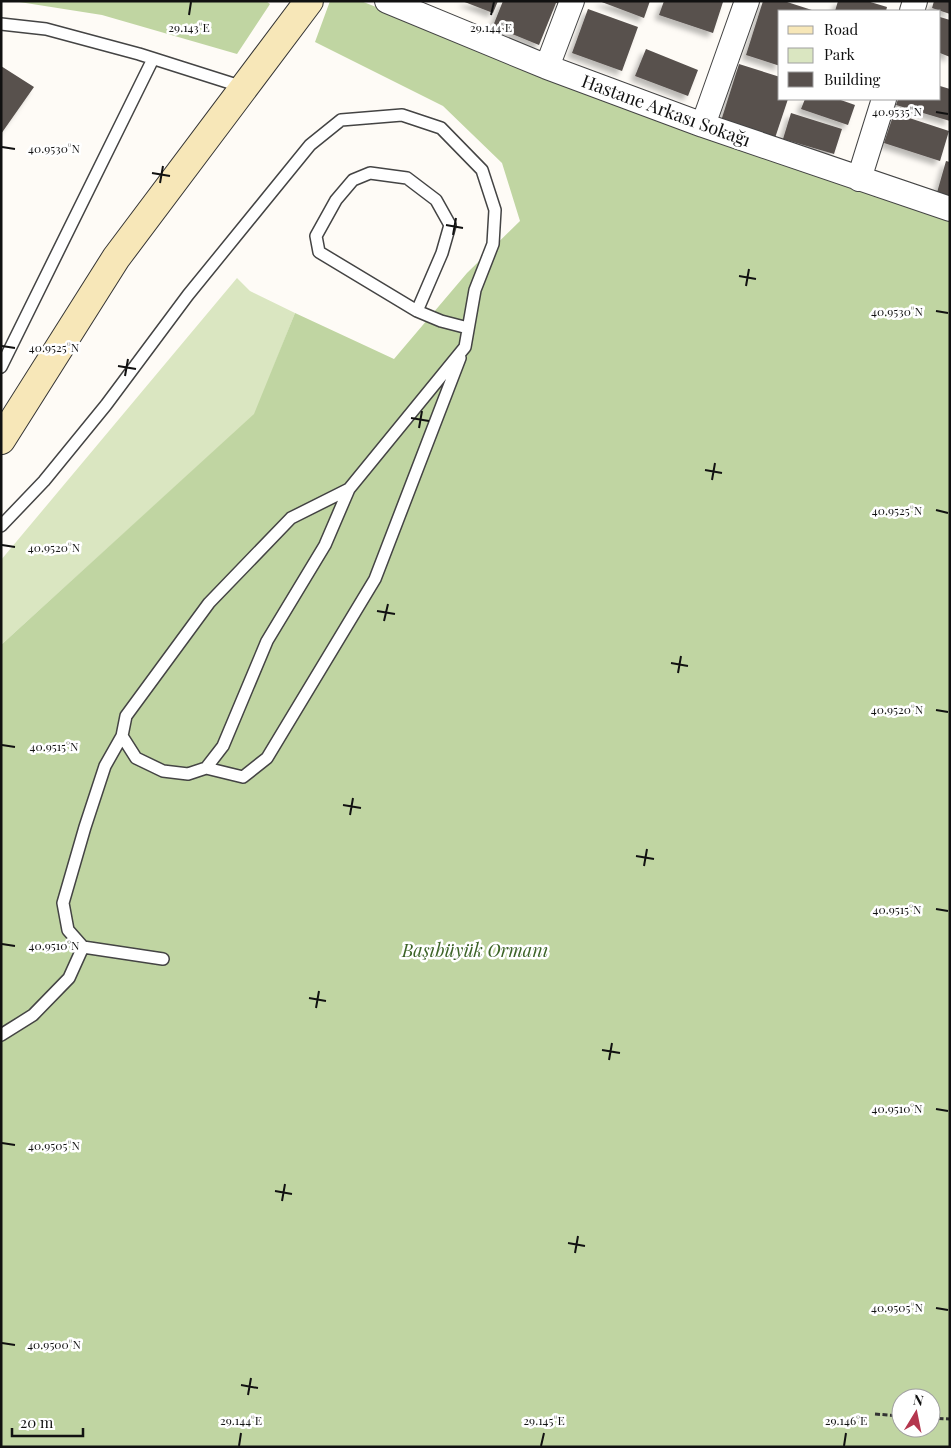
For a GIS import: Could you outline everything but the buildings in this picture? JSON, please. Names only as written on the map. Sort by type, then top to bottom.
[{"type":"main road","points":[[2,435],[116,258],[309,1]]},
{"type":"street","name":"Hastane Arkası Sokağı","points":[[387,1],[546,67],[703,125],[950,209]]},
{"type":"street","points":[[546,67],[572,1]]},
{"type":"street","points":[[703,125],[747,1]]},
{"type":"street","points":[[859,179],[884,100]]},
{"type":"lane","points":[[1,24],[46,29],[153,59],[245,88]]},
{"type":"lane","points":[[1,367],[153,59]]},
{"type":"lane","points":[[1,526],[44,481],[106,405],[188,295],[310,145],[341,120],[402,115],[441,128],[482,170],[495,210],[493,244],[475,290],[465,347],[375,579],[267,758],[243,777],[206,768],[188,774],[163,771],[136,758],[122,736]]},
{"type":"lane","points":[[416,311],[442,253],[450,224],[436,200],[407,178],[370,173],[353,180],[336,200],[316,236],[319,252],[416,311],[441,321],[468,328]]},
{"type":"lane","points":[[206,768],[223,746],[267,641],[324,545],[350,489],[465,347]]},
{"type":"lane","points":[[163,959],[84,947],[68,930],[63,903],[105,766],[122,736],[126,716],[209,603],[291,518],[350,489]]},
{"type":"lane","points":[[1,1035],[33,1015],[69,978],[84,947]]},
{"type":"path","points":[[875,1414],[891,1415]]},
{"type":"green space","points":[[13,1],[266,1],[270,4],[237,54],[102,15]]},
{"type":"green space","name":"Başıbüyük Ormanı","points":[[330,1],[361,1],[700,136],[950,220],[950,1447],[1,1447],[1,645],[254,414],[295,313],[394,359],[467,273],[520,221],[502,163],[443,106],[315,42]]},
{"type":"green space","points":[[237,278],[250,291],[295,313],[255,414],[1,645],[1,560]]}]
